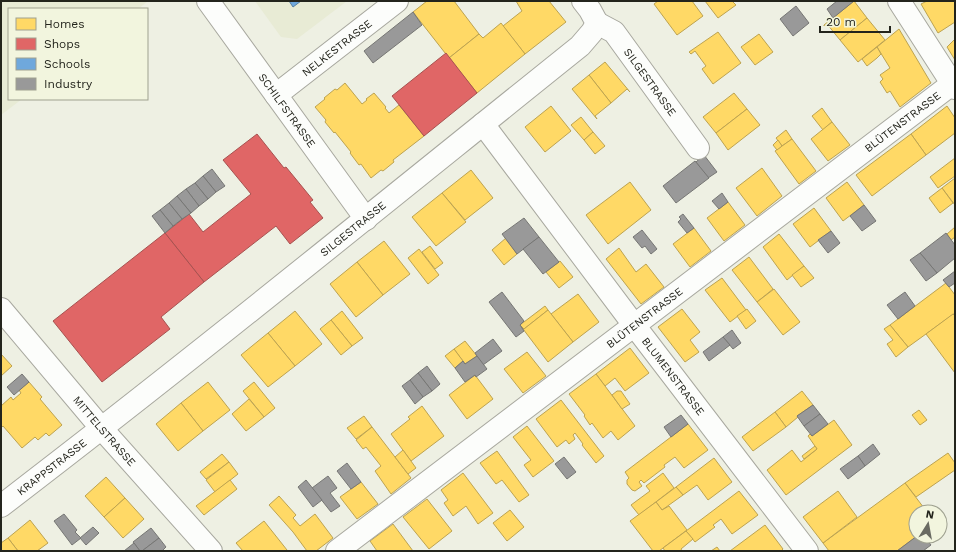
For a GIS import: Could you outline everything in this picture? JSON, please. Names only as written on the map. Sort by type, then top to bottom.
[{"type":"street","name":"SCHILFSTRASSE","points":[[208,1],[366,219]]},
{"type":"street","name":"NELKESTRASSE","points":[[276,95],[397,1]]},
{"type":"street","points":[[583,1],[597,23]]},
{"type":"street","points":[[899,1],[954,86]]},
{"type":"street","name":"SILGESTRASSE","points":[[102,429],[580,46],[592,32],[597,23],[614,32],[698,148]]},
{"type":"street","name":"BLÜTENSTRASSE","points":[[337,551],[634,325],[954,86]]},
{"type":"street","name":"BLUMENSTRASSE","points":[[483,124],[634,325],[807,551]]},
{"type":"street","name":"MITTELSTRASSE","points":[[1,309],[102,429],[211,551]]},
{"type":"street","name":"KRAPPSTRASSE","points":[[1,506],[102,429]]},
{"type":"shaded area","points":[[1,1],[148,1],[139,8],[8,8],[8,100],[21,100],[1,115]]},
{"type":"shaded area","points":[[255,1],[347,1],[297,39],[281,37]]},
{"type":"building: Homes","points":[[427,1],[454,1],[479,34],[449,58],[413,12]]},
{"type":"building: Homes","points":[[516,1],[549,1],[566,22],[525,54],[503,26],[522,11]]},
{"type":"building: Homes","points":[[658,1],[692,1],[703,16],[677,35],[654,4]]},
{"type":"building: Homes","points":[[705,1],[732,1],[736,5],[718,18]]},
{"type":"building: Homes","points":[[854,1],[867,18],[840,40],[827,24],[824,25]]},
{"type":"building: Homes","points":[[927,1],[954,1],[955,22],[938,33],[921,4]]},
{"type":"building: Homes","points":[[867,18],[885,40],[858,62],[840,40]]},
{"type":"building: Homes","points":[[501,23],[525,54],[477,93],[449,58],[479,34],[483,38]]},
{"type":"building: Homes","points":[[899,29],[931,83],[900,107],[890,91],[887,93],[880,82],[883,79],[880,75],[890,68],[877,47]]},
{"type":"building: Homes","points":[[718,32],[741,63],[713,84],[702,69],[706,66],[695,51],[691,54],[689,52]]},
{"type":"building: Homes","points":[[759,34],[773,52],[755,65],[741,47]]},
{"type":"building: Homes","points":[[955,39],[955,60],[947,47]]},
{"type":"building: Homes","points":[[877,47],[881,54],[867,66],[862,59]]},
{"type":"building: Homes","points":[[605,62],[630,92],[627,89],[611,103],[589,75]]},
{"type":"building: Homes","points":[[589,75],[611,103],[595,116],[597,119],[572,89]]},
{"type":"building: Homes","points":[[345,83],[362,104],[374,93],[389,113],[399,105],[424,136],[393,160],[394,162],[383,171],[381,170],[371,178],[361,164],[359,165],[335,132],[334,133],[325,122],[326,120],[315,107],[335,89],[337,90]]},
{"type":"building: Homes","points":[[734,93],[747,109],[716,133],[703,117]]},
{"type":"building: Homes","points":[[551,106],[571,131],[545,152],[525,127]]},
{"type":"building: Homes","points":[[947,106],[955,118],[955,133],[926,155],[911,134]]},
{"type":"building: Homes","points":[[822,108],[832,122],[823,130],[812,116]]},
{"type":"building: Homes","points":[[747,109],[760,125],[728,150],[716,133]]},
{"type":"building: Homes","points":[[581,117],[593,132],[584,140],[571,125]]},
{"type":"building: Homes","points":[[832,122],[850,145],[828,161],[811,139]]},
{"type":"building: Homes","points":[[786,130],[792,139],[782,146],[776,138]]},
{"type":"building: Homes","points":[[593,132],[605,146],[595,154],[584,140]]},
{"type":"building: Homes","points":[[911,134],[926,155],[872,196],[856,175]]},
{"type":"building: Homes","points":[[792,139],[816,171],[799,184],[775,151]]},
{"type":"building: Homes","points":[[778,140],[782,146],[777,150],[773,145]]},
{"type":"building: Homes","points":[[955,158],[955,176],[938,188],[930,177]]},
{"type":"building: Homes","points":[[762,168],[782,196],[757,216],[736,188]]},
{"type":"building: Homes","points":[[471,170],[493,198],[465,220],[442,193]]},
{"type":"building: Homes","points":[[955,178],[955,205],[942,188]]},
{"type":"building: Homes","points":[[630,182],[651,210],[608,244],[586,215]]},
{"type":"building: Homes","points":[[847,182],[864,205],[843,221],[826,198]]},
{"type":"building: Homes","points":[[942,188],[953,203],[940,213],[929,198]]},
{"type":"building: Homes","points":[[442,193],[466,222],[436,246],[412,217]]},
{"type":"building: Homes","points":[[728,202],[745,225],[724,241],[707,218]]},
{"type":"building: Homes","points":[[814,208],[831,231],[810,247],[793,224]]},
{"type":"building: Homes","points":[[955,227],[955,237],[951,240],[947,234]]},
{"type":"building: Homes","points":[[694,228],[711,251],[690,267],[673,244]]},
{"type":"building: Homes","points":[[779,234],[804,266],[787,280],[763,247]]},
{"type":"building: Homes","points":[[506,238],[517,254],[504,265],[492,250]]},
{"type":"building: Homes","points":[[384,241],[410,274],[383,295],[357,262]]},
{"type":"building: Homes","points":[[430,246],[443,263],[435,269],[422,252]]},
{"type":"building: Homes","points":[[619,248],[636,272],[646,264],[664,287],[641,304],[606,259]]},
{"type":"building: Homes","points":[[419,249],[439,275],[428,284],[408,258]]},
{"type":"building: Homes","points":[[749,257],[773,289],[757,302],[732,270]]},
{"type":"building: Homes","points":[[560,261],[573,277],[559,288],[546,272]]},
{"type":"building: Homes","points":[[357,262],[383,295],[356,317],[330,284]]},
{"type":"building: Homes","points":[[804,266],[814,278],[801,287],[792,275]]},
{"type":"building: Homes","points":[[722,278],[746,310],[730,322],[705,290]]},
{"type":"building: Homes","points":[[946,283],[955,295],[955,313],[908,347],[890,325]]},
{"type":"building: Homes","points":[[774,289],[800,322],[783,335],[757,302]]},
{"type":"building: Homes","points":[[578,294],[599,322],[573,342],[551,314]]},
{"type":"building: Homes","points":[[545,306],[548,310],[524,329],[520,325]]},
{"type":"building: Homes","points":[[682,309],[700,332],[690,340],[699,352],[685,362],[658,327]]},
{"type":"building: Homes","points":[[747,309],[756,321],[746,329],[737,316]]},
{"type":"building: Homes","points":[[548,310],[573,342],[548,362],[520,325],[524,329]]},
{"type":"building: Homes","points":[[295,311],[322,344],[295,366],[268,333]]},
{"type":"building: Homes","points":[[342,311],[363,338],[352,346],[331,320]]},
{"type":"building: Homes","points":[[953,314],[955,316],[955,373],[926,334]]},
{"type":"building: Homes","points":[[331,320],[352,346],[341,355],[320,329]]},
{"type":"building: Homes","points":[[890,325],[908,347],[896,357],[887,344],[893,340],[884,329]]},
{"type":"building: Homes","points":[[268,333],[295,366],[268,387],[241,355]]},
{"type":"building: Homes","points":[[465,341],[477,356],[465,364],[454,349]]},
{"type":"building: Homes","points":[[630,348],[649,373],[625,391],[615,378],[605,386],[596,374]]},
{"type":"building: Homes","points":[[454,349],[463,361],[455,368],[445,356]]},
{"type":"building: Homes","points":[[527,352],[546,376],[523,393],[504,369]]},
{"type":"building: Homes","points":[[1,354],[12,366],[1,376]]},
{"type":"building: Homes","points":[[596,374],[635,426],[618,440],[611,431],[603,438],[592,423],[590,425],[584,416],[585,415],[569,394]]},
{"type":"building: Homes","points":[[475,375],[493,399],[467,419],[449,395]]},
{"type":"building: Homes","points":[[29,382],[42,397],[40,399],[62,425],[49,436],[46,433],[38,440],[35,437],[22,448],[3,426],[1,428],[1,406],[11,397],[13,400],[21,393],[19,390]]},
{"type":"building: Homes","points":[[208,382],[230,410],[203,431],[181,403]]},
{"type":"building: Homes","points":[[254,382],[275,408],[264,417],[243,391]]},
{"type":"building: Homes","points":[[617,391],[621,391],[630,404],[622,409],[612,395]]},
{"type":"building: Homes","points":[[802,391],[813,405],[797,416],[798,417],[786,427],[775,412]]},
{"type":"building: Homes","points":[[249,399],[264,417],[246,431],[232,414]]},
{"type":"building: Homes","points":[[561,400],[604,456],[596,463],[575,433],[573,435],[575,439],[569,444],[566,440],[557,447],[536,419]]},
{"type":"building: Homes","points":[[181,403],[203,431],[178,451],[156,424]]},
{"type":"building: Homes","points":[[422,406],[444,436],[411,461],[391,434],[410,419],[408,417]]},
{"type":"building: Homes","points":[[919,410],[927,420],[920,425],[912,415]]},
{"type":"building: Homes","points":[[775,412],[786,427],[753,451],[742,437]]},
{"type":"building: Homes","points":[[364,416],[372,427],[356,439],[347,428]]},
{"type":"building: Homes","points":[[834,420],[852,445],[786,495],[767,470],[792,450],[801,462],[817,449],[808,436],[810,434],[812,436]]},
{"type":"building: Homes","points":[[688,424],[708,450],[684,468],[675,457],[664,465],[665,467],[644,483],[641,480],[639,482],[642,486],[635,491],[632,490],[627,484],[627,480],[629,478],[625,472]]},
{"type":"building: Homes","points":[[527,426],[554,461],[533,477],[524,465],[531,460],[513,437]]},
{"type":"building: Homes","points":[[372,427],[411,478],[391,494],[375,471],[381,466],[366,447],[363,449],[356,440]]},
{"type":"building: Homes","points":[[815,446],[817,449],[804,459],[802,456]]},
{"type":"building: Homes","points":[[403,450],[416,468],[408,474],[395,457]]},
{"type":"building: Homes","points":[[497,451],[529,495],[519,502],[502,480],[496,484],[480,463]]},
{"type":"building: Homes","points":[[948,453],[955,463],[955,470],[916,497],[905,483]]},
{"type":"building: Homes","points":[[222,454],[229,462],[206,479],[200,472]]},
{"type":"building: Homes","points":[[714,458],[732,482],[708,500],[697,485],[683,495],[676,487]]},
{"type":"building: Homes","points":[[229,462],[238,474],[215,492],[206,480]]},
{"type":"building: Homes","points":[[463,473],[493,513],[478,524],[466,506],[453,516],[444,503],[448,500],[441,490]]},
{"type":"building: Homes","points":[[663,473],[674,488],[639,515],[631,505],[650,491],[646,486]]},
{"type":"building: Homes","points":[[106,477],[125,498],[104,517],[85,496]]},
{"type":"building: Homes","points":[[230,480],[237,489],[204,515],[196,506]]},
{"type":"building: Homes","points":[[361,482],[378,504],[357,519],[340,497]]},
{"type":"building: Homes","points":[[905,483],[921,504],[908,504],[908,543],[897,551],[829,551],[823,543]]},
{"type":"building: Homes","points":[[676,487],[683,495],[662,510],[656,502]]},
{"type":"building: Homes","points":[[739,491],[758,515],[732,534],[721,519],[713,525],[715,527],[695,542],[686,531]]},
{"type":"building: Homes","points":[[838,491],[857,517],[823,543],[803,517]]},
{"type":"building: Homes","points":[[279,496],[296,515],[293,518],[300,526],[315,514],[333,538],[316,551],[307,551],[293,532],[269,505]]},
{"type":"building: Homes","points":[[125,498],[144,519],[123,538],[104,517]]},
{"type":"building: Homes","points":[[427,499],[452,531],[429,549],[403,517]]},
{"type":"building: Homes","points":[[656,502],[662,510],[669,506],[687,530],[659,551],[653,551],[630,521]]},
{"type":"building: Homes","points":[[510,510],[524,527],[507,541],[493,523]]},
{"type":"building: Homes","points":[[30,520],[48,543],[37,551],[18,551],[8,538]]},
{"type":"building: Homes","points":[[264,521],[287,550],[243,551],[236,543]]},
{"type":"building: Homes","points":[[393,524],[413,551],[377,551],[370,541]]},
{"type":"building: Homes","points":[[765,525],[783,549],[781,551],[730,551]]},
{"type":"building: Homes","points":[[686,531],[693,539],[681,549],[682,551],[665,551],[663,548]]},
{"type":"building: Homes","points":[[8,538],[18,551],[1,551],[1,543]]},
{"type":"building: Homes","points":[[717,547],[720,551],[711,551]]},
{"type":"building: Shops","points":[[446,53],[477,93],[424,136],[392,96]]},
{"type":"building: Shops","points":[[257,134],[284,168],[286,167],[313,200],[310,202],[323,218],[290,244],[276,226],[204,282],[165,233],[189,214],[203,232],[251,194],[223,160]]},
{"type":"building: Shops","points":[[165,233],[204,282],[161,317],[170,329],[102,382],[53,321]]},
{"type":"building: Schools","points":[[289,1],[301,1],[293,7]]},
{"type":"building: Industry","points":[[837,1],[854,1],[833,18],[827,9]]},
{"type":"building: Industry","points":[[796,6],[809,23],[793,36],[780,19]]},
{"type":"building: Industry","points":[[413,12],[422,25],[373,63],[364,51]]},
{"type":"building: Industry","points":[[704,155],[717,172],[708,178],[696,162]]},
{"type":"building: Industry","points":[[695,161],[709,178],[676,203],[663,186]]},
{"type":"building: Industry","points":[[212,169],[225,186],[216,192],[203,176]]},
{"type":"building: Industry","points":[[203,176],[216,192],[208,199],[195,183]]},
{"type":"building: Industry","points":[[195,183],[208,199],[199,206],[186,189]]},
{"type":"building: Industry","points":[[186,189],[199,206],[191,213],[177,196]]},
{"type":"building: Industry","points":[[722,193],[728,202],[719,209],[712,201]]},
{"type":"building: Industry","points":[[177,196],[191,213],[182,219],[169,203]]},
{"type":"building: Industry","points":[[169,203],[182,219],[173,226],[160,210]]},
{"type":"building: Industry","points":[[864,205],[876,221],[862,231],[850,216]]},
{"type":"building: Industry","points":[[160,210],[173,226],[165,233],[152,216]]},
{"type":"building: Industry","points":[[683,214],[694,228],[687,233],[678,222],[681,219],[679,217]]},
{"type":"building: Industry","points":[[524,218],[539,237],[517,254],[502,234]]},
{"type":"building: Industry","points":[[642,230],[657,249],[651,254],[645,246],[642,248],[633,237]]},
{"type":"building: Industry","points":[[831,231],[840,243],[828,253],[818,240]]},
{"type":"building: Industry","points":[[946,233],[955,245],[955,258],[937,273],[920,253]]},
{"type":"building: Industry","points":[[539,237],[559,262],[543,274],[523,249]]},
{"type":"building: Industry","points":[[920,253],[937,273],[926,281],[910,260]]},
{"type":"building: Industry","points":[[955,271],[955,283],[949,287],[943,280]]},
{"type":"building: Industry","points":[[502,292],[524,321],[520,325],[524,331],[516,337],[489,302]]},
{"type":"building: Industry","points":[[905,292],[915,306],[898,319],[887,305]]},
{"type":"building: Industry","points":[[732,330],[741,343],[733,349],[723,337]]},
{"type":"building: Industry","points":[[723,337],[730,345],[709,361],[703,352]]},
{"type":"building: Industry","points":[[493,339],[502,351],[483,365],[475,353]]},
{"type":"building: Industry","points":[[477,356],[487,369],[476,377],[475,375],[465,382],[455,368],[463,361],[465,364]]},
{"type":"building: Industry","points":[[427,366],[440,384],[432,391],[418,373]]},
{"type":"building: Industry","points":[[418,373],[432,391],[423,397],[410,380]]},
{"type":"building: Industry","points":[[22,374],[29,382],[14,395],[7,387]]},
{"type":"building: Industry","points":[[410,380],[423,397],[415,404],[402,386]]},
{"type":"building: Industry","points":[[813,405],[820,414],[804,426],[797,416]]},
{"type":"building: Industry","points":[[820,414],[828,424],[812,436],[804,426]]},
{"type":"building: Industry","points":[[681,415],[688,424],[671,437],[664,427]]},
{"type":"building: Industry","points":[[873,444],[880,454],[865,466],[858,456]]},
{"type":"building: Industry","points":[[858,456],[865,466],[848,479],[840,469]]},
{"type":"building: Industry","points":[[564,457],[576,472],[567,479],[555,464]]},
{"type":"building: Industry","points":[[347,463],[361,482],[351,489],[337,471]]},
{"type":"building: Industry","points":[[328,476],[337,488],[330,493],[340,506],[331,512],[312,488]]},
{"type":"building: Industry","points":[[306,480],[322,500],[313,507],[298,487]]},
{"type":"building: Industry","points":[[64,514],[77,530],[75,532],[81,538],[72,545],[54,521]]},
{"type":"building: Industry","points":[[93,527],[99,533],[86,545],[80,538]]},
{"type":"building: Industry","points":[[151,528],[159,538],[140,551],[133,542]]},
{"type":"building: Industry","points":[[159,538],[166,547],[162,551],[142,551]]},
{"type":"building: Industry","points":[[134,543],[140,551],[124,551]]},
{"type":"building: Industry","points":[[908,543],[908,544],[931,545],[923,551],[897,551]]}]
